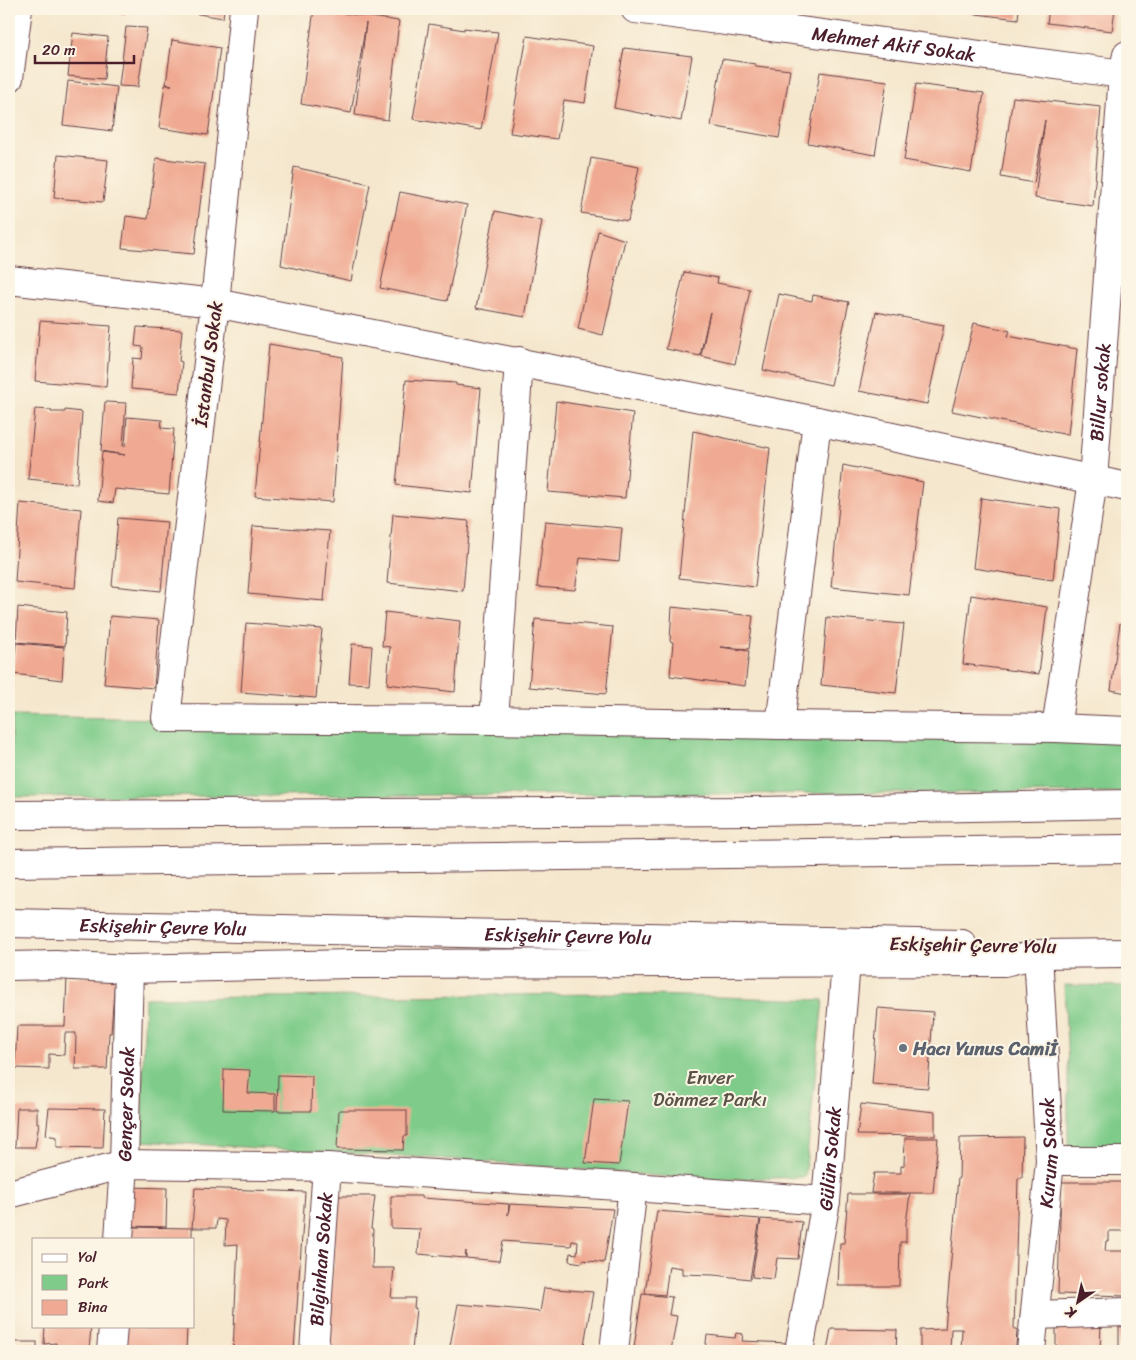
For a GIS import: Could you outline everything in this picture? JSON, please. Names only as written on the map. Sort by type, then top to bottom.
[{"type":"main road","points":[[9,78],[18,9]]},
{"type":"main road","name":"İstanbul Sokak","points":[[244,9],[215,303],[166,718],[494,720]]},
{"type":"main road","name":"Mehmet Akif Sokak","points":[[635,9],[1125,64]]},
{"type":"main road","name":"Billur sokak","points":[[1056,728],[1093,480],[1125,64]]},
{"type":"main road","points":[[9,280],[215,303],[818,421],[1127,487]]},
{"type":"main road","points":[[519,361],[494,720],[780,726],[1056,728],[1127,731]]},
{"type":"main road","points":[[780,726],[818,421]]},
{"type":"main road","points":[[9,815],[748,811],[1127,804]]},
{"type":"main road","points":[[9,863],[1127,849]]},
{"type":"main road","name":"Eskişehir Çevre Yolu","points":[[9,923],[1127,948]]},
{"type":"main road","points":[[9,966],[56,965],[129,969],[352,964],[1004,962],[1038,954],[1127,953]]},
{"type":"main road","name":"Kurum Sokak","points":[[1031,1351],[1050,1161],[1038,954]]},
{"type":"main road","name":"Gülün Sokak","points":[[799,1351],[826,1201],[846,963]]},
{"type":"main road","name":"Gençer Sokak","points":[[119,1238],[124,1164],[129,969]]},
{"type":"main road","points":[[1050,1161],[1127,1160]]},
{"type":"main road","points":[[9,1194],[124,1164],[327,1167],[826,1201]]},
{"type":"main road","name":"Bilginhan Sokak","points":[[314,1351],[327,1167]]},
{"type":"main road","points":[[614,1351],[633,1187]]},
{"type":"main road","points":[[1035,1315],[1127,1312]]},
{"type":"main road","points":[[111,1351],[113,1328]]},
{"type":"green space","points":[[12,716],[1127,738],[1127,792],[9,797]]},
{"type":"green space","points":[[1064,985],[1127,986],[1127,1158],[1068,1161],[1068,1066]]},
{"type":"green space","name":"Enver Dönmez Parkı","points":[[614,994],[823,1000],[805,1177],[706,1180],[480,1161],[141,1141],[145,998]]},
{"type":"building","points":[[92,9],[126,9],[125,14]]},
{"type":"building","points":[[174,9],[224,9],[223,18]]},
{"type":"building","points":[[314,9],[399,21],[388,120],[355,115],[366,23],[351,113],[301,104]]},
{"type":"building","points":[[951,9],[1019,9],[1018,19],[951,11]]},
{"type":"building","points":[[1049,9],[1115,9],[1112,31],[1047,23]]},
{"type":"building","points":[[429,24],[464,30],[464,28],[498,32],[481,130],[413,119]]},
{"type":"building","points":[[126,27],[147,28],[138,87],[119,86]]},
{"type":"building","points":[[73,33],[108,37],[104,79],[68,76]]},
{"type":"building","points":[[527,36],[593,46],[585,103],[564,100],[557,139],[510,133]]},
{"type":"building","points":[[172,40],[220,48],[208,135],[159,128],[165,85],[172,85],[166,84]]},
{"type":"building","points":[[624,48],[692,56],[681,121],[614,108]]},
{"type":"building","points":[[722,59],[790,70],[779,138],[711,126]]},
{"type":"building","points":[[820,72],[887,81],[875,155],[808,143]]},
{"type":"building","points":[[68,81],[117,87],[112,131],[63,125]]},
{"type":"building","points":[[916,84],[984,93],[971,172],[904,160]]},
{"type":"building","points":[[1013,97],[1101,107],[1093,206],[1035,198],[1045,120],[1034,183],[1001,177]]},
{"type":"building","points":[[58,155],[108,160],[103,202],[54,198]]},
{"type":"building","points":[[156,158],[205,164],[194,254],[122,248],[126,216],[148,219]]},
{"type":"building","points":[[591,158],[639,167],[628,221],[581,213]]},
{"type":"building","points":[[294,167],[370,184],[351,281],[281,265]]},
{"type":"building","points":[[400,192],[467,205],[447,301],[380,288]]},
{"type":"building","points":[[495,211],[542,221],[525,317],[476,308]]},
{"type":"building","points":[[598,231],[625,240],[603,335],[578,329]]},
{"type":"building","points":[[684,272],[718,278],[717,283],[750,289],[735,364],[701,356],[710,312],[700,356],[666,349]]},
{"type":"building","points":[[779,294],[812,301],[813,295],[849,302],[831,385],[763,370]]},
{"type":"building","points":[[876,312],[944,325],[927,404],[859,391]]},
{"type":"building","points":[[40,321],[111,326],[106,387],[35,381]]},
{"type":"building","points":[[974,323],[1010,331],[1008,336],[1077,349],[1068,435],[952,411]]},
{"type":"building","points":[[137,327],[182,330],[179,361],[182,362],[179,393],[131,389],[133,358],[142,359],[143,347],[135,346]]},
{"type":"building","points":[[269,344],[343,357],[333,502],[255,496]]},
{"type":"building","points":[[406,380],[456,383],[456,385],[481,388],[472,493],[396,485]]},
{"type":"building","points":[[556,401],[633,413],[625,498],[548,492]]},
{"type":"building","points":[[105,402],[126,403],[123,446],[125,446],[127,417],[162,420],[161,428],[174,429],[169,494],[115,489],[113,503],[98,501],[102,452],[125,455],[101,451]]},
{"type":"building","points":[[35,409],[51,410],[51,412],[65,412],[65,410],[82,412],[77,484],[28,479]]},
{"type":"building","points":[[693,431],[770,448],[755,587],[679,578]]},
{"type":"building","points":[[843,465],[923,482],[909,595],[831,587]]},
{"type":"building","points":[[981,498],[1060,509],[1053,580],[973,568]]},
{"type":"building","points":[[20,503],[81,509],[75,588],[15,582]]},
{"type":"building","points":[[393,514],[469,521],[463,591],[387,583]]},
{"type":"building","points":[[118,518],[167,522],[161,591],[112,586]]},
{"type":"building","points":[[545,521],[622,528],[619,562],[580,558],[575,590],[537,587]]},
{"type":"building","points":[[253,526],[330,531],[324,601],[248,594]]},
{"type":"building","points":[[971,595],[1047,607],[1039,674],[963,664]]},
{"type":"building","points":[[18,607],[67,612],[65,646],[16,642]]},
{"type":"building","points":[[672,607],[753,616],[749,649],[720,647],[749,651],[745,686],[670,676],[673,642],[670,641]]},
{"type":"building","points":[[385,612],[460,621],[455,692],[387,684],[390,647],[382,646]]},
{"type":"building","points":[[110,616],[159,620],[154,688],[104,684]]},
{"type":"building","points":[[827,617],[904,624],[896,693],[821,685]]},
{"type":"building","points":[[535,619],[613,627],[606,694],[529,687]]},
{"type":"building","points":[[246,623],[322,629],[316,698],[241,692]]},
{"type":"building","points":[[1120,623],[1127,625],[1127,693],[1111,690]]},
{"type":"building","points":[[16,643],[64,647],[62,680],[13,674]]},
{"type":"building","points":[[352,644],[372,646],[369,684],[349,683]]},
{"type":"building","points":[[67,977],[115,977],[107,1069],[75,1069],[76,1033],[65,1033],[64,1055],[49,1054],[49,1069],[15,1068],[17,1026],[65,1026]]},
{"type":"building","name":"Hacı Yunus Camiİ","points":[[878,1008],[933,1012],[928,1088],[872,1084]]},
{"type":"building","points":[[224,1069],[250,1070],[248,1093],[275,1094],[275,1111],[223,1110]]},
{"type":"building","points":[[278,1075],[312,1076],[311,1111],[277,1111]]},
{"type":"building","points":[[594,1099],[628,1101],[619,1165],[585,1163]]},
{"type":"building","points":[[861,1104],[935,1112],[935,1136],[857,1135]]},
{"type":"building","points":[[17,1108],[37,1108],[37,1123],[39,1123],[35,1147],[15,1147]]},
{"type":"building","points":[[49,1108],[105,1109],[103,1148],[57,1147],[57,1137],[46,1135]]},
{"type":"building","points":[[339,1110],[407,1110],[407,1136],[404,1136],[403,1150],[337,1149]]},
{"type":"building","points":[[1023,1137],[1022,1178],[1018,1178],[1014,1329],[1017,1329],[1017,1351],[961,1351],[962,1329],[951,1329],[950,1351],[920,1351],[920,1330],[945,1329],[959,1178],[960,1138]]},
{"type":"building","points":[[905,1138],[938,1138],[933,1193],[871,1193],[874,1173],[901,1173],[901,1166],[904,1165]]},
{"type":"building","points":[[1061,1182],[1127,1182],[1127,1231],[1109,1231],[1109,1241],[1106,1241],[1105,1251],[1127,1251],[1127,1296],[1058,1294]]},
{"type":"building","points":[[130,1187],[167,1188],[166,1227],[128,1226]]},
{"type":"building","points":[[195,1188],[305,1192],[294,1351],[233,1351],[238,1244],[225,1245],[226,1220],[217,1219],[216,1228],[192,1228]]},
{"type":"building","points":[[848,1194],[910,1194],[906,1223],[906,1242],[900,1242],[899,1286],[838,1286],[840,1243],[844,1243]]},
{"type":"building","points":[[335,1196],[375,1196],[371,1228],[373,1229],[372,1268],[394,1268],[391,1298],[415,1298],[414,1308],[416,1308],[412,1351],[327,1351],[334,1268]]},
{"type":"building","points":[[391,1196],[422,1196],[422,1198],[509,1204],[508,1215],[510,1204],[613,1209],[604,1263],[583,1260],[582,1263],[569,1261],[570,1253],[577,1254],[578,1242],[572,1241],[571,1246],[503,1241],[499,1261],[466,1258],[466,1251],[465,1258],[418,1254],[420,1229],[391,1228]]},
{"type":"building","points":[[657,1211],[760,1219],[750,1279],[682,1274],[682,1268],[669,1266],[665,1295],[645,1293]]},
{"type":"building","points":[[761,1219],[802,1222],[798,1259],[777,1258],[774,1279],[752,1277]]},
{"type":"building","points":[[129,1227],[192,1228],[192,1238],[128,1238]]},
{"type":"building","points":[[544,1288],[593,1292],[583,1351],[449,1351],[458,1304],[540,1312]]},
{"type":"building","points":[[642,1294],[672,1297],[669,1315],[677,1316],[671,1351],[636,1351],[637,1347],[634,1347]]},
{"type":"building","points":[[1119,1322],[1127,1322],[1127,1351],[1119,1351]]},
{"type":"building","points":[[1056,1324],[1101,1324],[1100,1351],[1056,1351]]},
{"type":"building","points":[[45,1328],[91,1328],[89,1351],[56,1351],[56,1343],[44,1344]]},
{"type":"building","points":[[122,1328],[187,1328],[186,1351],[121,1351]]},
{"type":"building","points":[[831,1329],[897,1330],[896,1351],[827,1351]]},
{"type":"building","points":[[736,1333],[743,1334],[742,1341],[789,1343],[788,1351],[705,1351],[707,1335],[735,1338]]},
{"type":"building","points":[[9,1342],[37,1342],[37,1351],[9,1351]]},
{"type":"place","name":"Hacı Yunus Camiİ","points":[[903,1048]]}]
